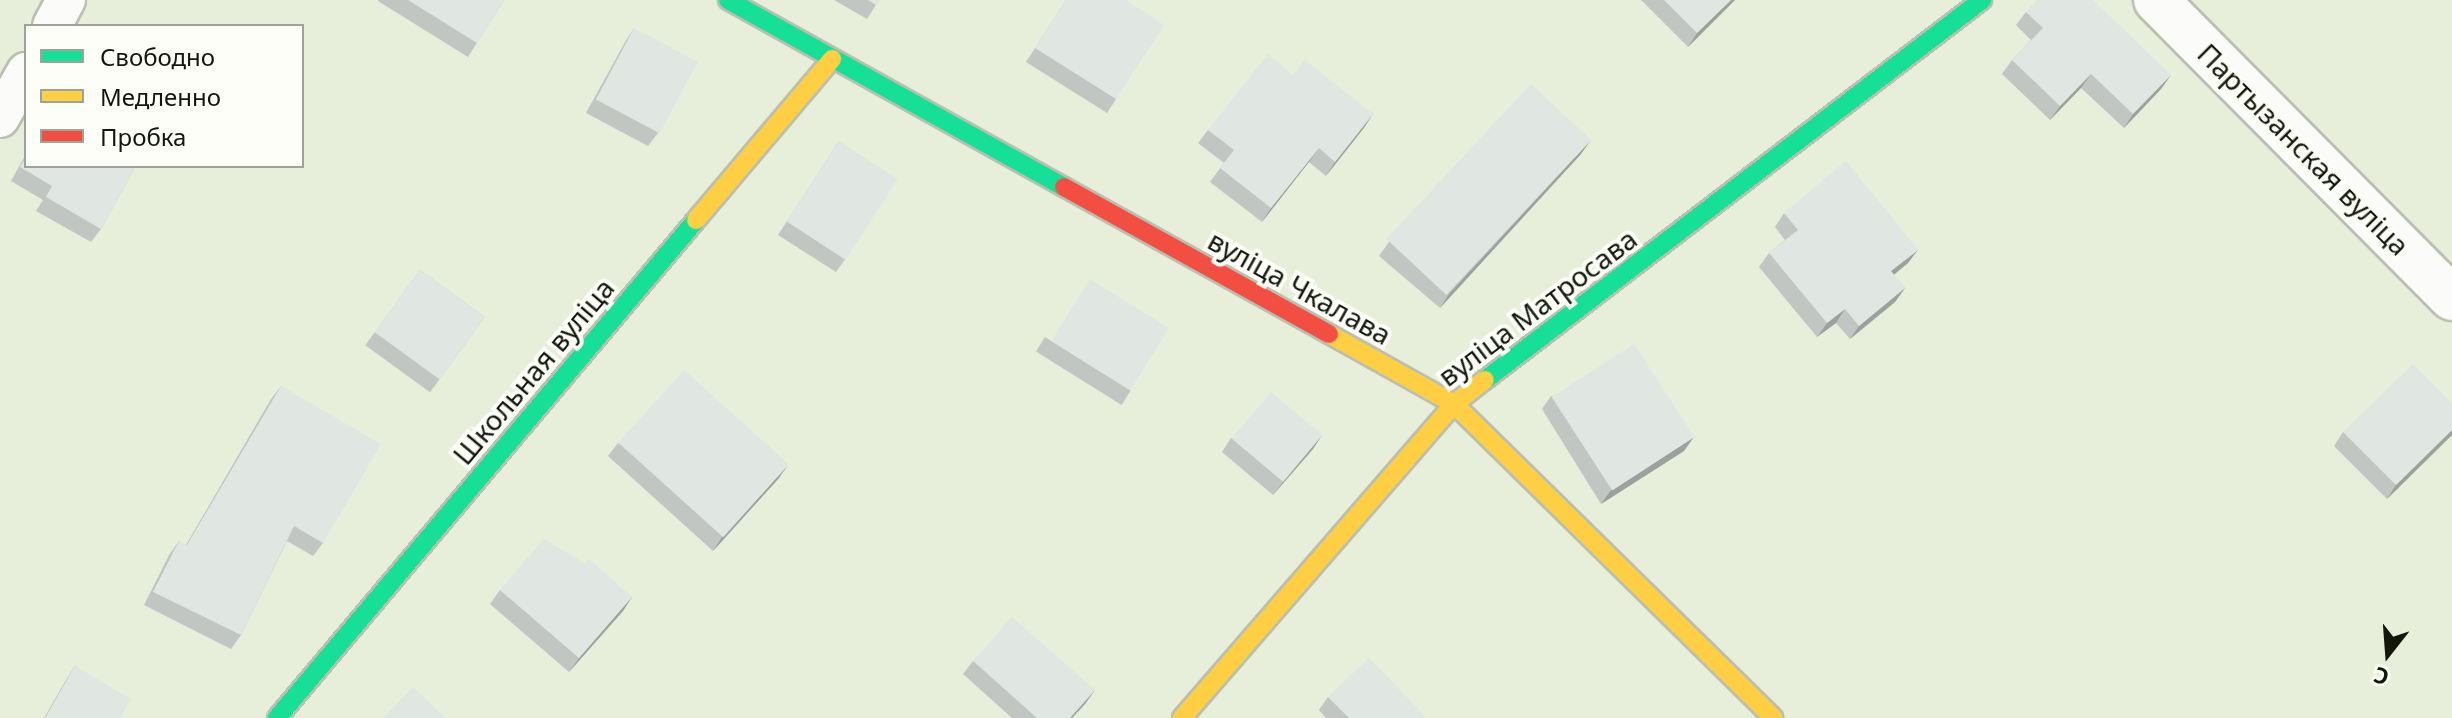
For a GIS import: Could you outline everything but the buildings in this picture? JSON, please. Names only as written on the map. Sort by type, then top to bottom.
[{"type":"street","name":"вуліца Чкалава","points":[[728,0],[1454,404],[1774,718]]},
{"type":"street","name":"вуліца Матросава","points":[[1182,718],[1454,404],[1982,0]]},
{"type":"street","name":"Партызанская вуліца","points":[[2156,0],[2452,298]]},
{"type":"street","name":"Школьная вуліца","points":[[277,718],[832,59]]},
{"type":"lane","points":[[53,24],[66,0]]},
{"type":"lane","points":[[0,118],[24,76]]},
{"type":"traffic: fast","points":[[728,0],[1064,187]]},
{"type":"traffic: fast","points":[[1485,380],[1982,0]]},
{"type":"traffic: fast","points":[[277,718],[696,220]]},
{"type":"traffic: slow","points":[[696,220],[832,59]]},
{"type":"traffic: slow","points":[[1329,334],[1454,404],[1774,718]]},
{"type":"traffic: slow","points":[[1182,718],[1454,404],[1485,380]]},
{"type":"traffic: jam","points":[[1064,187],[1329,334]]}]
